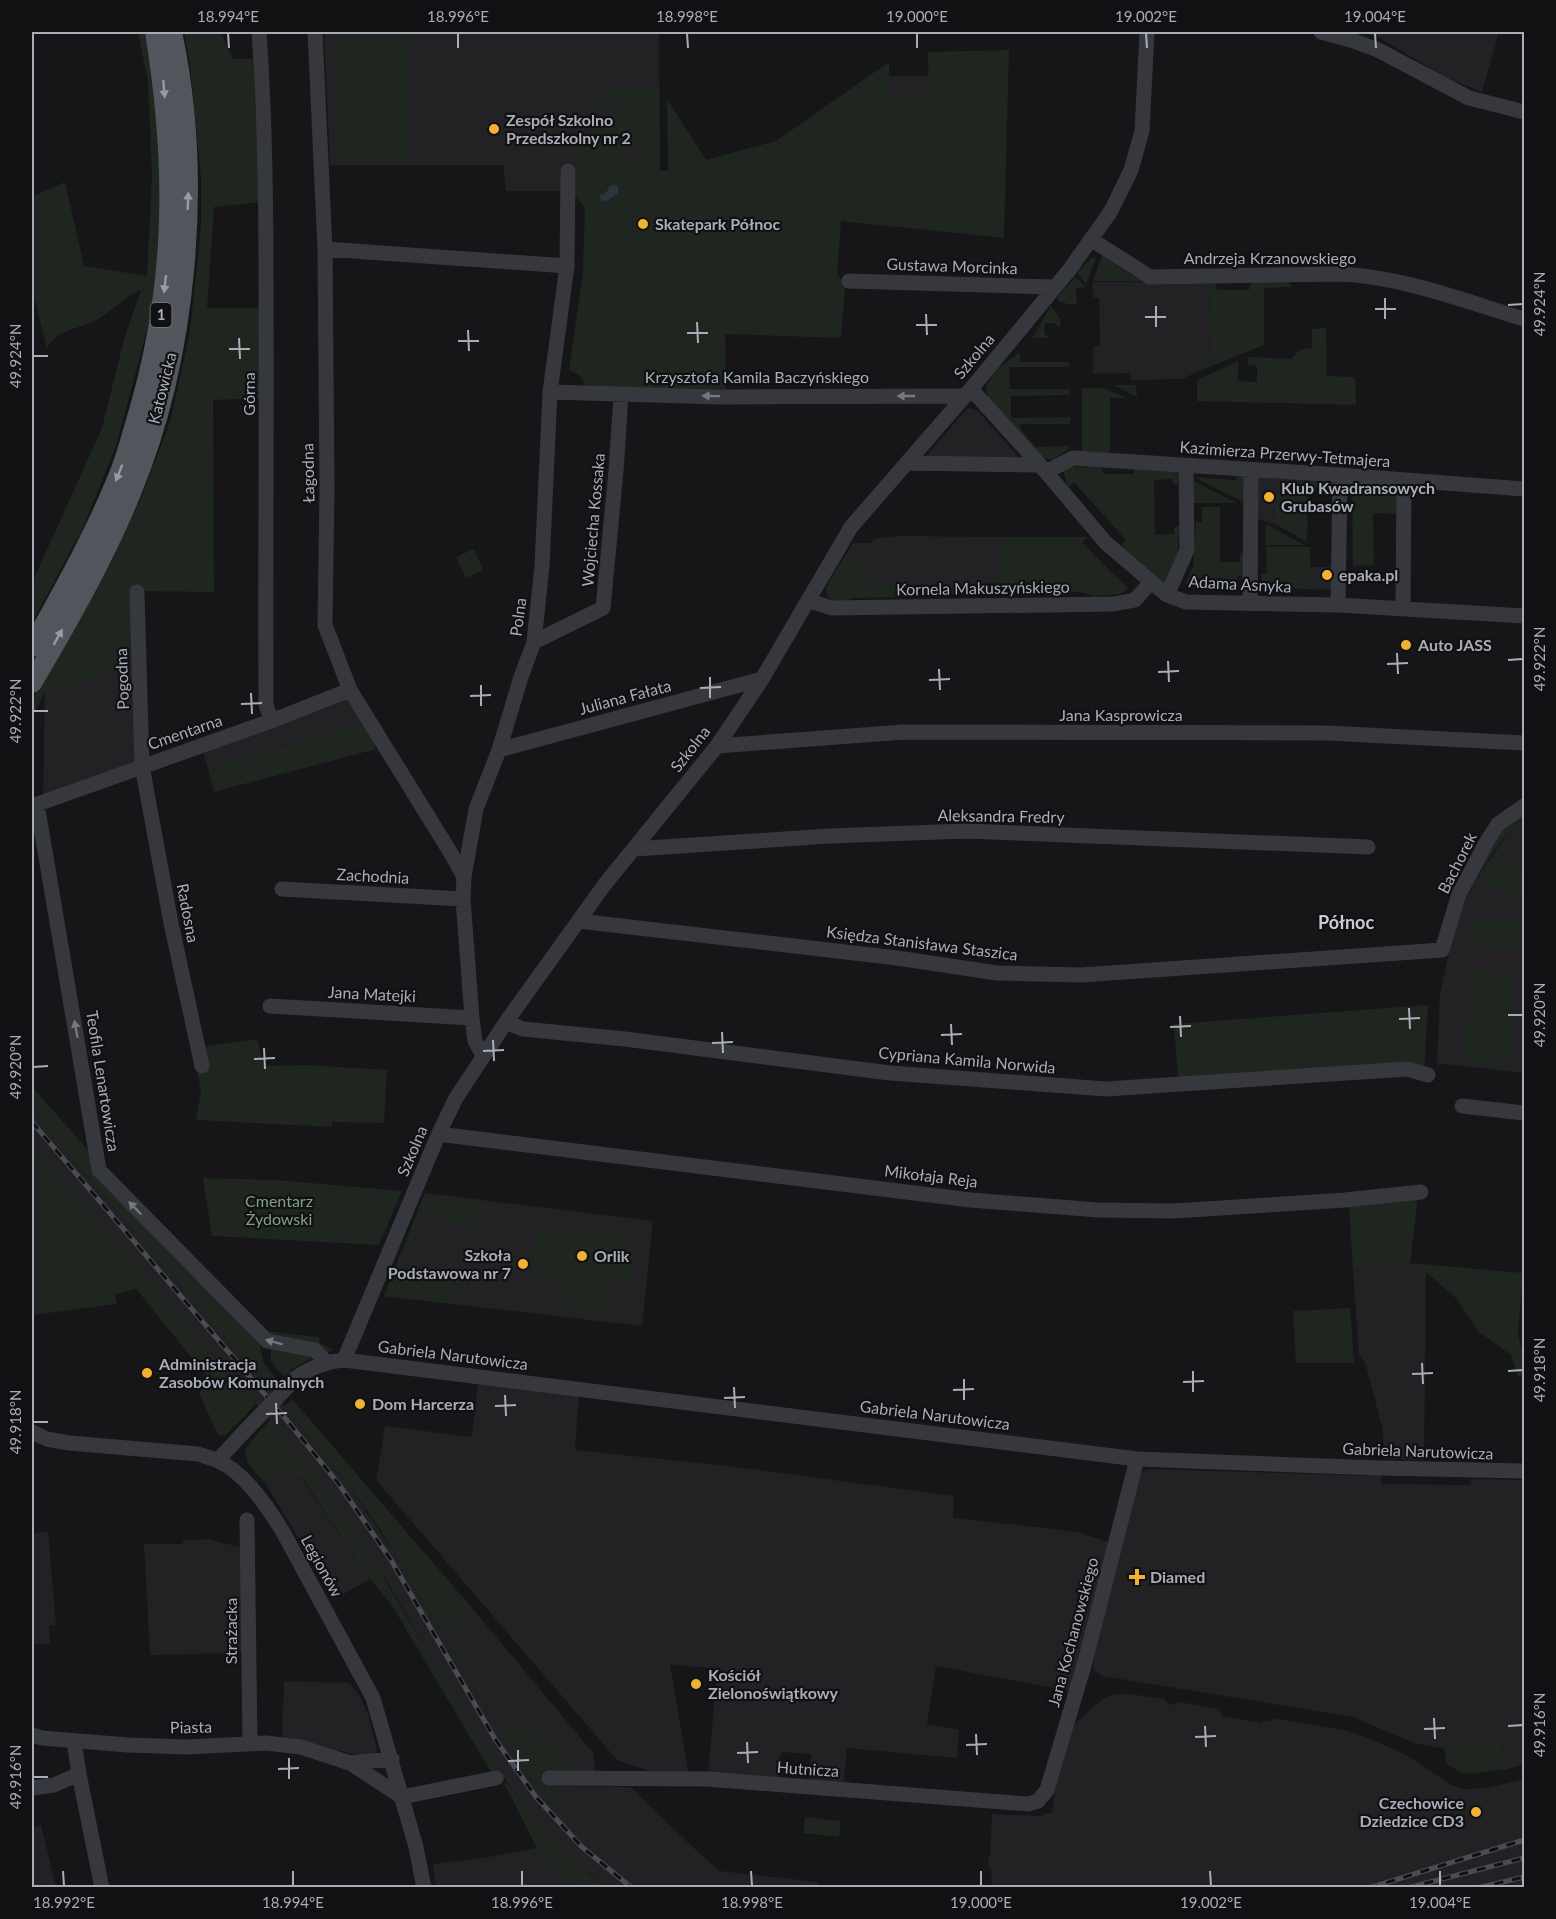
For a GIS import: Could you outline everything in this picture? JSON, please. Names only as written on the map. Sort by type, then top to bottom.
[{"type":"main road","name":"Katowicka","points":[[32,647],[87,545],[121,469],[148,382],[160,325],[170,221],[170,161],[163,79],[155,32]]},
{"type":"main road","name":"Katowicka","points":[[32,682],[116,527],[135,482],[162,395],[178,320],[186,251],[188,185],[184,119],[172,32]]},
{"type":"street","name":"Górna","points":[[259,32],[264,99],[266,201],[266,704],[271,721]]},
{"type":"street","name":"Łagodna","points":[[315,32],[325,249],[327,489],[325,625],[351,690],[464,878]]},
{"type":"street","name":"Szkolna","points":[[344,1360],[439,1132],[456,1098],[483,1055],[605,884],[717,746],[762,679],[851,527],[968,392],[1092,240],[1111,211],[1131,170],[1142,130],[1147,32]]},
{"type":"street","points":[[1321,32],[1354,40],[1380,50],[1469,98],[1524,112]]},
{"type":"street","name":"Polna","points":[[483,1055],[475,1041],[472,1018],[463,899],[464,878],[476,809],[499,750],[534,642],[542,567],[550,392],[567,266],[568,171]]},
{"type":"street","name":"Andrzeja Krzanowskiego","points":[[1092,240],[1150,277],[1341,274],[1369,276],[1436,292],[1524,319]]},
{"type":"street","points":[[325,249],[567,266]]},
{"type":"street","name":"Gustawa Morcinka","points":[[849,281],[1054,287]]},
{"type":"street","name":"Krzysztofa Kamila Baczyńskiego","points":[[550,392],[720,397],[968,392]]},
{"type":"street","name":"Adama Asnyka","points":[[968,392],[1043,468],[1106,543],[1167,595],[1186,602],[1338,606],[1524,616]]},
{"type":"street","name":"Wojciecha Kossaka","points":[[534,642],[603,608],[621,395]]},
{"type":"street","name":"Kazimierza Przerwy-Tetmajera","points":[[907,463],[1043,468],[1073,458],[1524,489]]},
{"type":"street","points":[[1167,595],[1187,550],[1186,466]]},
{"type":"street","points":[[1250,604],[1251,470]]},
{"type":"street","points":[[1338,606],[1340,475]]},
{"type":"street","points":[[1403,609],[1404,480]]},
{"type":"street","name":"Kornela Makuszyńskiego","points":[[808,600],[831,608],[1114,604],[1135,600],[1151,582]]},
{"type":"street","name":"Pogodna","points":[[137,592],[142,766]]},
{"type":"street","name":"Juliana Fałata","points":[[499,750],[762,679]]},
{"type":"street","name":"Cmentarna","points":[[34,805],[271,721],[351,690]]},
{"type":"street","name":"Jana Kasprowicza","points":[[717,746],[904,732],[1327,733],[1524,743]]},
{"type":"street","name":"Radosna","points":[[142,766],[171,923],[202,1066]]},
{"type":"street","name":"Teofila Lenartowicza","points":[[34,805],[99,1170],[267,1341],[315,1350],[326,1362]]},
{"type":"street","name":"Bachorek","points":[[1442,950],[1459,894],[1486,843],[1498,824],[1524,806]]},
{"type":"street","name":"Aleksandra Fredry","points":[[634,849],[830,836],[966,831],[1368,847]]},
{"type":"street","name":"Zachodnia","points":[[282,889],[463,899]]},
{"type":"street","name":"Księdza Stanisława Staszica","points":[[580,919],[897,958],[997,973],[1082,975],[1442,950]]},
{"type":"street","name":"Jana Matejki","points":[[270,1006],[472,1018]]},
{"type":"street","name":"Cypriana Kamila Norwida","points":[[506,1022],[523,1029],[625,1039],[890,1073],[1106,1089],[1407,1069],[1428,1076]]},
{"type":"street","points":[[1462,1106],[1524,1113]]},
{"type":"street","name":"Mikołaja Reja","points":[[439,1132],[446,1135],[960,1198],[1098,1210],[1174,1211],[1346,1200],[1421,1192]]},
{"type":"street","points":[[218,1460],[296,1378],[326,1362],[344,1360]]},
{"type":"street","name":"Gabriela Narutowicza","points":[[344,1360],[1137,1459],[1369,1468],[1524,1471]]},
{"type":"street","name":"Legionów","points":[[32,1432],[47,1439],[69,1443],[198,1454],[218,1460],[255,1492],[283,1532],[368,1687],[381,1720],[397,1776],[416,1846],[424,1887]]},
{"type":"street","name":"Jana Kochanowskiego","points":[[1028,1804],[1038,1801],[1047,1790],[1087,1653],[1137,1459]]},
{"type":"street","name":"Strażacka","points":[[247,1520],[250,1743]]},
{"type":"street","name":"Piasta","points":[[32,1735],[74,1741],[187,1747],[250,1743],[301,1747],[350,1763],[402,1797]]},
{"type":"street","points":[[74,1741],[102,1887]]},
{"type":"street","name":"Piasta","points":[[350,1763],[392,1759]]},
{"type":"street","points":[[32,1788],[54,1785],[79,1774]]},
{"type":"street","points":[[376,1778],[397,1776]]},
{"type":"street","points":[[402,1797],[496,1778]]},
{"type":"street","name":"Hutnicza","points":[[549,1778],[707,1779],[1028,1804]]},
{"type":"shaded area","name":"Zespół Szkolno Przedszkolny nr 2","points":[[324,32],[659,32],[660,171],[562,191],[506,191],[503,165],[330,165]]},
{"type":"shaded area","points":[[1364,32],[1499,32],[1482,92],[1445,77],[1378,37]]},
{"type":"shaded area","points":[[889,76],[929,76],[929,99],[889,99]]},
{"type":"shaded area","points":[[610,186],[618,186],[618,193],[609,200],[601,201],[600,195],[605,194]]},
{"type":"shaded area","points":[[1209,281],[1211,362],[1196,363],[1197,372],[1182,379],[1131,380],[1131,373],[1093,374],[1093,347],[1100,346],[1099,298],[1093,297],[1092,282]]},
{"type":"shaded area","points":[[969,408],[978,411],[1022,461],[922,461]]},
{"type":"shaded area","points":[[1252,473],[1295,476],[1294,491],[1286,491],[1285,506],[1274,507],[1275,524],[1252,518]]},
{"type":"shaded area","points":[[897,536],[999,537],[999,593],[853,598],[842,602],[831,600],[827,596],[826,587],[853,543],[870,543],[877,538]]},
{"type":"shaded area","points":[[1306,567],[1333,567],[1333,590],[1306,589]]},
{"type":"shaded area","points":[[134,665],[135,762],[43,795],[45,692]]},
{"type":"shaded area","points":[[345,698],[354,702],[364,721],[208,769],[202,749]]},
{"type":"shaded area","points":[[1524,818],[1524,1073],[1437,1063],[1440,994],[1456,919],[1480,874],[1512,827]]},
{"type":"shaded area","points":[[32,1111],[251,1366],[344,1479],[393,1551],[526,1772],[552,1805],[573,1821],[553,1786],[630,1787],[720,1871],[819,1882],[816,1887],[605,1887],[555,1843],[534,1819],[489,1757],[390,1586],[327,1491],[270,1420],[32,1144]]},
{"type":"shaded area","name":"Szkoła Podstawowa nr 7","points":[[425,1193],[653,1221],[642,1326],[384,1296]]},
{"type":"shaded area","points":[[1410,1263],[1426,1272],[1424,1460],[1385,1459],[1382,1427],[1365,1362],[1359,1355],[1353,1271]]},
{"type":"shaded area","points":[[478,1382],[579,1395],[575,1450],[728,1466],[954,1496],[953,1518],[1081,1533],[1111,1543],[1070,1691],[936,1666],[927,1724],[959,1730],[957,1758],[847,1748],[843,1785],[809,1782],[811,1754],[781,1752],[778,1781],[708,1776],[717,1669],[670,1664],[689,1776],[661,1775],[617,1760],[376,1480],[385,1426],[472,1437]]},
{"type":"shaded area","points":[[1150,1469],[1381,1476],[1381,1484],[1470,1485],[1471,1479],[1524,1480],[1524,1764],[1507,1769],[1500,1740],[1444,1749],[1414,1743],[1353,1717],[1102,1676],[1093,1669],[1096,1642],[1139,1473]]},
{"type":"shaded area","points":[[275,1476],[300,1476],[370,1579],[335,1599],[266,1484]]},
{"type":"shaded area","points":[[48,1532],[56,1625],[49,1626],[50,1643],[32,1645],[32,1533]]},
{"type":"shaded area","points":[[208,1539],[243,1548],[243,1653],[150,1655],[144,1544],[183,1544],[183,1540]]},
{"type":"shaded area","points":[[473,1609],[594,1754],[595,1772],[574,1772],[539,1733],[502,1725],[447,1631]]},
{"type":"shaded area","points":[[284,1681],[350,1683],[361,1698],[368,1715],[377,1749],[374,1755],[359,1756],[306,1741],[282,1737]]},
{"type":"shaded area","points":[[1113,1694],[1130,1694],[1164,1699],[1167,1703],[1175,1705],[1179,1702],[1219,1709],[1222,1716],[1261,1723],[1264,1720],[1272,1721],[1274,1718],[1348,1731],[1408,1756],[1451,1785],[1464,1789],[1488,1788],[1524,1779],[1524,1887],[992,1887],[988,1857],[990,1856],[992,1814],[1042,1816],[1052,1813],[1055,1790],[1075,1724],[1094,1706]]},
{"type":"shaded area","points":[[41,1825],[56,1887],[32,1887],[32,1827]]},
{"type":"shaded area","points":[[537,1848],[577,1887],[436,1887],[433,1864]]},
{"type":"green space","points":[[138,32],[146,32],[150,51],[163,176],[157,275],[149,322],[116,446],[83,528],[32,623],[32,583],[102,428],[125,336],[141,290],[98,319],[62,333],[51,342],[47,349],[32,288],[32,197],[65,182],[84,266],[147,276],[152,175],[148,82]]},
{"type":"green space","points":[[184,32],[221,32],[233,59],[253,59],[260,202],[214,207],[207,308],[262,308],[263,398],[213,400],[214,592],[133,591],[134,665],[45,692],[32,717],[32,700],[110,563],[142,496],[171,419],[190,332],[201,226],[201,178],[190,65]]},
{"type":"green space","points":[[333,32],[405,32],[409,160],[338,161]]},
{"type":"green space","points":[[1009,50],[1004,238],[841,221],[837,272],[845,287],[841,338],[725,334],[726,389],[586,387],[580,376],[569,370],[583,271],[585,207],[572,193],[574,149],[592,139],[590,112],[592,98],[597,90],[657,89],[659,92],[660,171],[668,171],[667,99],[706,160],[776,141],[889,62],[889,99],[929,99],[928,52]],"holes":[[[609,99],[616,101],[624,111],[622,114],[613,115],[601,124],[596,118],[597,107],[601,101]],[[647,133],[648,144],[644,154],[632,159],[617,158],[618,155],[630,152],[638,137]]]},
{"type":"green space","points":[[1102,255],[1133,276],[1149,281],[1093,281]]},
{"type":"green space","points":[[1091,258],[1096,258],[1086,284],[1077,273]]},
{"type":"green space","points":[[1075,277],[1086,287],[1076,288],[1077,304],[1071,305],[1058,301],[1057,298]]},
{"type":"green space","points":[[1287,279],[1291,287],[1264,288],[1264,345],[1197,372],[1196,363],[1211,362],[1209,281],[1215,281],[1217,290],[1249,290],[1251,282]]},
{"type":"green space","points":[[1051,306],[1060,319],[1060,328],[1054,323],[1045,323],[1044,333],[1049,338],[1032,338]]},
{"type":"green space","points":[[1326,328],[1327,376],[1355,377],[1356,405],[1197,401],[1197,380],[1238,361],[1238,381],[1257,382],[1257,366],[1248,365],[1248,357],[1291,359],[1300,350],[1312,348],[1312,329]]},
{"type":"green space","points":[[1020,352],[1020,362],[1069,362],[1069,367],[1009,367],[1010,389],[1069,389],[1069,395],[1011,396],[1011,418],[1070,417],[1070,424],[1020,424],[1021,430],[1036,447],[1071,446],[1051,460],[1042,458],[988,398],[986,386],[998,368]]},
{"type":"green space","points":[[1113,385],[1136,385],[1137,397]]},
{"type":"green space","points":[[1082,388],[1104,388],[1126,398],[1110,398],[1110,453],[1082,452]]},
{"type":"green space","points":[[1073,467],[1101,467],[1104,474],[1134,474],[1133,467],[1176,471],[1179,475],[1178,484],[1173,484],[1172,479],[1154,480],[1155,535],[1174,534],[1174,527],[1179,526],[1178,555],[1165,583],[1121,546],[1126,540],[1074,482],[1068,488],[1063,470]]},
{"type":"green space","points":[[1236,472],[1245,477],[1245,503],[1194,477],[1236,480]]},
{"type":"green space","points":[[1189,479],[1237,503],[1189,503]]},
{"type":"green space","points":[[1295,480],[1332,480],[1333,488],[1308,488],[1307,542],[1275,524],[1274,506],[1285,506],[1285,491],[1294,491]]},
{"type":"green space","points":[[1352,487],[1385,487],[1384,495],[1400,496],[1400,514],[1373,513],[1374,565],[1353,566]]},
{"type":"green space","points":[[1202,507],[1220,507],[1220,562],[1240,562],[1240,553],[1245,553],[1245,576],[1237,576],[1237,585],[1185,584],[1193,566],[1196,522],[1202,522]]},
{"type":"green space","points":[[1266,524],[1304,545],[1265,545]]},
{"type":"green space","points":[[999,537],[1088,537],[1082,542],[1127,586],[1127,589],[1121,594],[1095,596],[1081,592],[999,593]]},
{"type":"green space","points":[[1266,547],[1310,547],[1310,567],[1306,567],[1306,589],[1262,586],[1261,574],[1267,573]]},
{"type":"green space","points":[[474,549],[483,570],[466,578],[456,557]]},
{"type":"green space","points":[[869,553],[869,585],[903,586],[903,597],[853,598],[842,602],[834,601],[827,596],[826,587],[844,557]]},
{"type":"green space","points":[[364,721],[376,749],[214,792],[208,769]]},
{"type":"green space","points":[[1524,810],[1524,818],[1513,827],[1494,851],[1456,919],[1495,836]]},
{"type":"green space","points":[[1498,856],[1507,864],[1514,859],[1524,872],[1524,898],[1481,881]]},
{"type":"green space","points":[[1470,919],[1520,921],[1519,950],[1469,949]]},
{"type":"green space","points":[[1468,970],[1514,971],[1512,1067],[1465,1066]]},
{"type":"green space","points":[[1428,1005],[1424,1071],[1178,1077],[1174,1024]]},
{"type":"green space","points":[[257,1039],[264,1066],[305,1065],[387,1070],[384,1123],[332,1122],[332,1127],[196,1120],[201,1091],[193,1048]]},
{"type":"green space","points":[[32,1087],[259,1342],[264,1364],[279,1382],[271,1391],[32,1111]]},
{"type":"green space","points":[[32,1144],[256,1404],[226,1435],[218,1435],[200,1395],[201,1383],[208,1378],[136,1289],[115,1294],[117,1304],[32,1315]]},
{"type":"green space","name":"Cmentarz Żydowski","points":[[203,1178],[276,1180],[402,1191],[379,1245],[212,1236]]},
{"type":"green space","points":[[425,1193],[450,1197],[448,1201],[485,1206],[470,1228],[418,1209]]},
{"type":"green space","points":[[1418,1196],[1410,1263],[1353,1271],[1349,1204]]},
{"type":"green space","points":[[415,1218],[421,1222],[412,1245],[405,1243]]},
{"type":"green space","name":"Orlik","points":[[535,1228],[633,1238],[629,1283],[612,1282],[610,1311],[562,1307],[564,1277],[531,1274]]},
{"type":"green space","points":[[401,1252],[405,1269],[458,1287],[453,1304],[384,1296]]},
{"type":"green space","points":[[1410,1263],[1523,1273],[1518,1335],[1524,1359],[1524,1376],[1518,1376],[1511,1355],[1478,1331],[1457,1299],[1426,1272]]},
{"type":"green space","points":[[1350,1308],[1354,1363],[1296,1363],[1293,1311]]},
{"type":"green space","points":[[264,1331],[319,1337],[320,1343],[334,1350],[325,1353],[281,1341]]},
{"type":"green space","points":[[271,1348],[314,1357],[292,1369],[285,1377],[271,1362]]},
{"type":"green space","points":[[292,1399],[473,1609],[447,1631],[502,1725],[539,1733],[574,1772],[541,1773],[545,1784],[553,1786],[574,1822],[552,1805],[526,1772],[378,1526],[344,1479],[284,1406]]},
{"type":"green space","points":[[270,1420],[327,1491],[375,1563],[500,1773],[493,1773],[488,1767],[391,1604],[370,1579],[301,1476],[275,1476],[266,1484],[248,1464],[245,1450]]},
{"type":"green space","points":[[235,1558],[240,1560],[241,1599],[236,1597]]},
{"type":"green space","points":[[1500,1740],[1507,1769],[1473,1774],[1460,1772],[1447,1764],[1444,1749]]},
{"type":"green space","points":[[504,1783],[507,1783],[565,1851],[605,1887],[577,1887],[537,1848]]},
{"type":"green space","points":[[805,1817],[841,1821],[839,1837],[803,1833]]},
{"type":"railway","points":[[32,1122],[338,1483],[391,1560],[495,1739],[536,1797],[582,1847],[632,1888]]},
{"type":"railway","points":[[1369,1888],[1524,1840]]},
{"type":"railway","points":[[1407,1888],[1524,1858]]},
{"type":"railway","points":[[1477,1888],[1524,1877]]},
{"type":"place","name":"Zespół Szkolno Przedszkolny nr 2","points":[[494,129]]},
{"type":"place","name":"Skatepark Północ","points":[[643,224]]},
{"type":"place","name":"Klub Kwadransowych Grubasów","points":[[1269,497]]},
{"type":"place","name":"epaka.pl","points":[[1327,575]]},
{"type":"place","name":"Auto JASS","points":[[1406,645]]},
{"type":"place","name":"Orlik","points":[[582,1256]]},
{"type":"place","name":"Szkoła Podstawowa nr 7","points":[[523,1264]]},
{"type":"place","name":"Administracja Zasobów Komunalnych","points":[[147,1373]]},
{"type":"place","name":"Dom Harcerza","points":[[360,1404]]},
{"type":"place","name":"Diamed","points":[[1137,1577]]},
{"type":"place","name":"Kościół Zielonoświątkowy","points":[[696,1684]]},
{"type":"place","name":"Czechowice Dziedzice CD3","points":[[1476,1812]]},
{"type":"district","name":"Północ","points":[[1346,923]]}]
